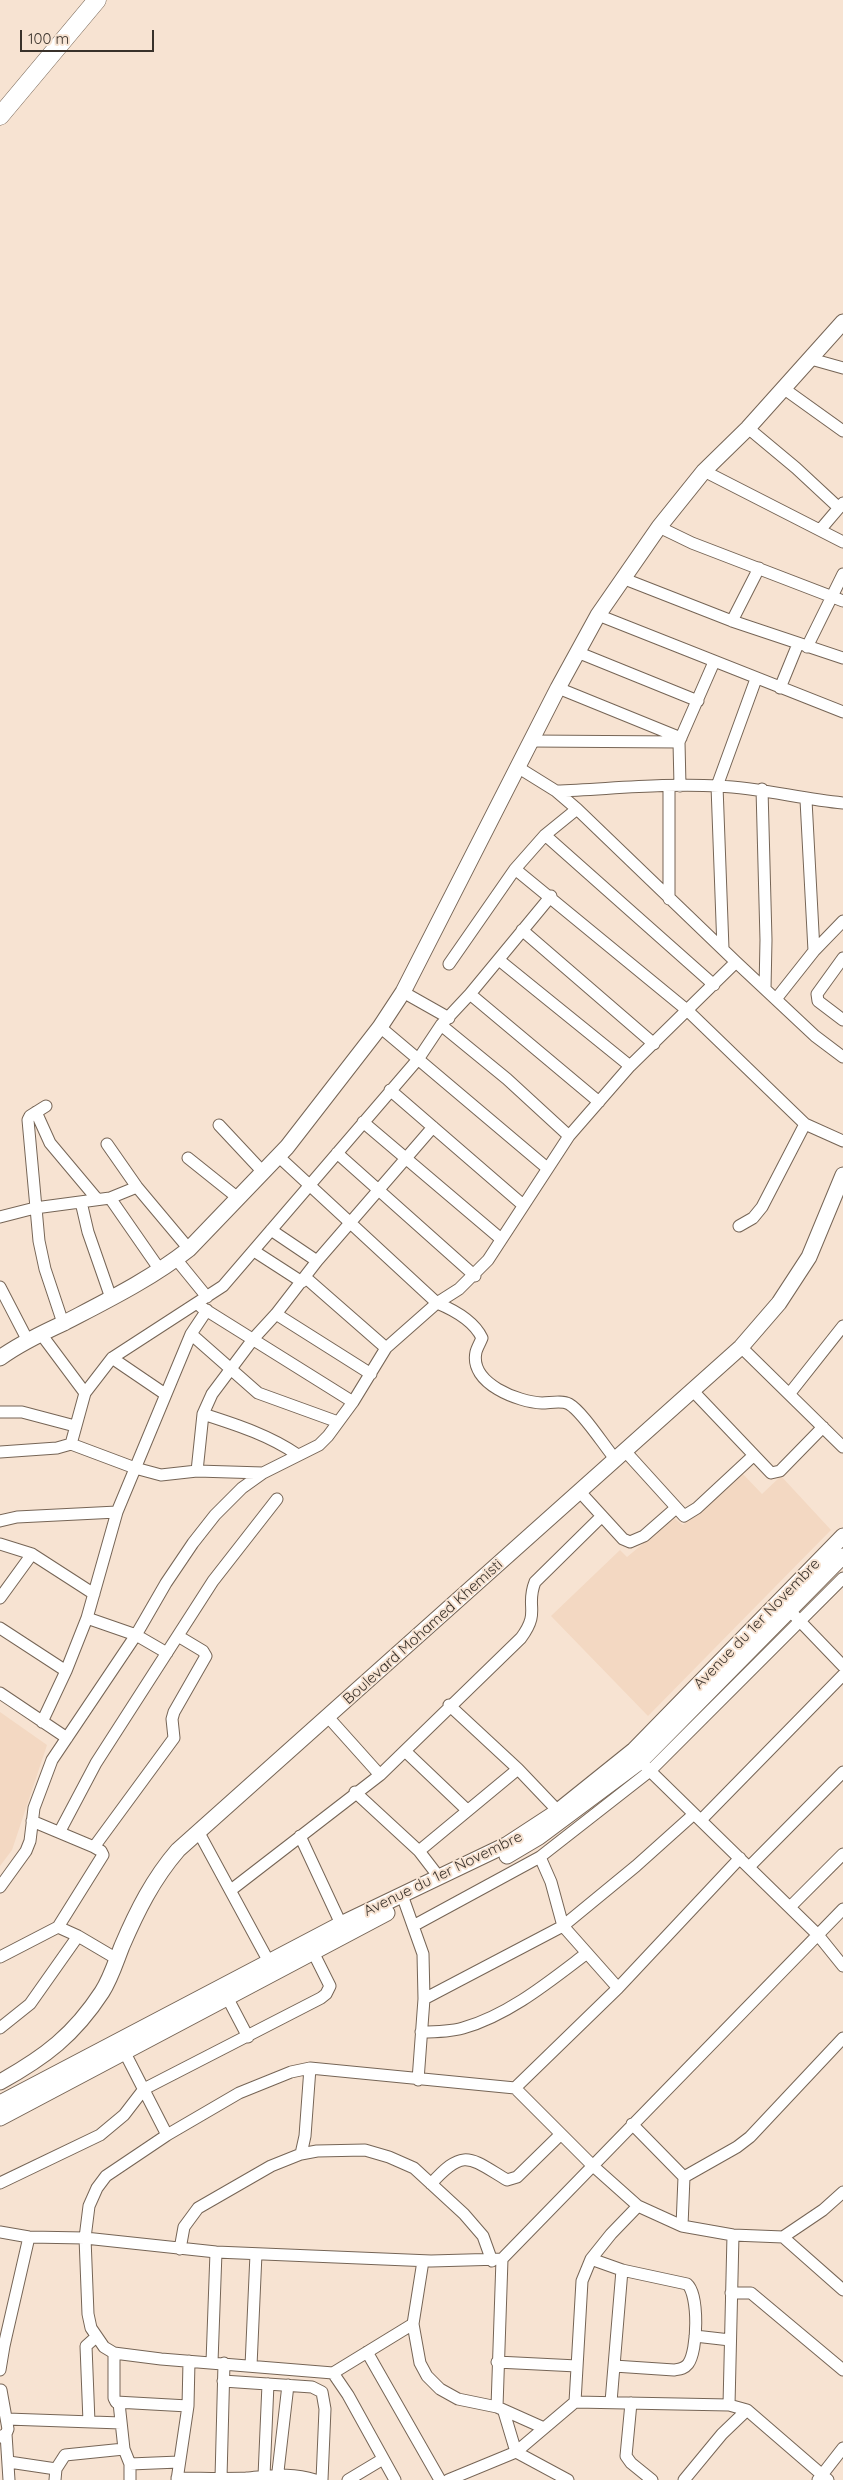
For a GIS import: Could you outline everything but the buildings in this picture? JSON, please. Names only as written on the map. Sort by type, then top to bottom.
[{"type":"highway","points":[[0,100],[82,0]]},
{"type":"highway","points":[[0,116],[97,0]]},
{"type":"main road","points":[[2,1352],[35,1338],[111,1298],[176,1259],[189,1249],[278,1156],[380,1027],[403,992],[577,652],[622,578],[659,527],[704,471],[748,428],[843,322]]},
{"type":"main road","name":"Boulevard Mohamed Khemisti","points":[[0,2082],[59,2045],[103,1990],[140,1905],[159,1872],[198,1831],[741,1347],[779,1302],[809,1257],[843,1175]]},
{"type":"main road","name":"Avenue du 1er Novembre","points":[[0,2118],[313,1952],[440,1878],[506,1845],[558,1811],[634,1750],[843,1536]]},
{"type":"main road","name":"Avenue du 1er Novembre","points":[[0,2103],[341,1924],[501,1859],[540,1837],[645,1766],[795,1616],[843,1556]]},
{"type":"street","points":[[811,359],[843,368]]},
{"type":"street","points":[[784,388],[843,431]]},
{"type":"street","points":[[748,428],[841,506],[820,530]]},
{"type":"street","points":[[704,471],[843,542]]},
{"type":"street","points":[[659,527],[692,543],[843,601]]},
{"type":"street","points":[[732,621],[760,568]]},
{"type":"street","points":[[780,688],[843,574]]},
{"type":"street","points":[[622,578],[732,621],[802,646],[843,658]]},
{"type":"street","points":[[598,615],[843,712]]},
{"type":"street","points":[[577,652],[698,701]]},
{"type":"street","points":[[669,899],[674,786],[680,740],[714,662]]},
{"type":"street","points":[[723,949],[717,786],[756,679]]},
{"type":"street","points":[[558,688],[680,740]]},
{"type":"street","points":[[531,741],[680,740]]},
{"type":"street","points":[[519,768],[556,791],[577,809],[669,899],[815,1036],[843,1057]]},
{"type":"street","points":[[556,791],[717,786],[762,789],[806,800],[843,803]]},
{"type":"street","points":[[762,789],[766,940],[765,989]]},
{"type":"street","points":[[806,800],[814,951]]},
{"type":"street","points":[[449,964],[515,870],[545,835],[577,809]]},
{"type":"street","points":[[545,835],[714,985]]},
{"type":"street","points":[[515,870],[550,896],[688,1011],[805,1124],[843,1141]]},
{"type":"street","points":[[71,1444],[85,1393],[112,1358],[223,1286],[419,1058],[445,1021],[499,960],[550,896]]},
{"type":"street","points":[[776,999],[814,951],[843,921]]},
{"type":"street","points":[[522,930],[654,1044]]},
{"type":"street","points":[[843,958],[816,994],[818,1001],[843,1020]]},
{"type":"street","points":[[499,960],[630,1066]]},
{"type":"street","points":[[0,1887],[26,1851],[30,1841],[34,1808],[52,1760],[136,1635],[166,1583],[193,1543],[236,1495],[263,1474],[318,1445],[353,1402],[386,1348],[437,1303],[475,1276],[569,1136],[630,1066],[736,962]]},
{"type":"street","points":[[403,992],[445,1021],[569,1136]]},
{"type":"street","points":[[470,994],[599,1102]]},
{"type":"street","points":[[380,1027],[419,1058],[546,1168]]},
{"type":"street","points":[[390,1090],[522,1205]]},
{"type":"street","points":[[63,1323],[45,1269],[34,1208],[28,1120],[30,1116],[41,1109],[50,1144],[97,1200]]},
{"type":"street","points":[[363,1122],[501,1239]]},
{"type":"street","points":[[739,1226],[753,1218],[762,1207],[805,1124]]},
{"type":"street","points":[[219,1125],[262,1171]]},
{"type":"street","points":[[197,1471],[203,1414],[212,1394],[254,1338],[304,1280],[317,1261],[432,1127]]},
{"type":"street","points":[[107,1144],[137,1187],[189,1249]]},
{"type":"street","points":[[337,1153],[475,1276]]},
{"type":"street","points":[[278,1156],[352,1222],[437,1303],[456,1311],[479,1333],[482,1338],[475,1354],[478,1368],[488,1381],[503,1393],[518,1399],[541,1403],[567,1403],[582,1414],[595,1435],[620,1455],[684,1516],[690,1514],[753,1456]]},
{"type":"street","points":[[188,1158],[238,1198]]},
{"type":"street","points":[[0,1217],[34,1208],[110,1198],[137,1187]]},
{"type":"street","points":[[110,1198],[160,1270]]},
{"type":"street","points":[[82,1202],[88,1232],[111,1298]]},
{"type":"street","points":[[271,1230],[317,1261]]},
{"type":"street","points":[[254,1251],[304,1280],[386,1348]]},
{"type":"street","points":[[176,1259],[207,1297]]},
{"type":"street","points":[[0,1287],[35,1338],[85,1393]]},
{"type":"street","points":[[196,1303],[353,1402]]},
{"type":"street","points":[[42,1722],[66,1671],[87,1618],[117,1512],[191,1334],[207,1310]]},
{"type":"street","points":[[276,1314],[371,1374]]},
{"type":"street","points":[[790,1393],[843,1326]]},
{"type":"street","points":[[191,1334],[258,1393],[338,1422]]},
{"type":"street","points":[[741,1347],[843,1447]]},
{"type":"street","points":[[112,1358],[165,1394]]},
{"type":"street","points":[[692,1390],[768,1472],[775,1473],[824,1427]]},
{"type":"street","points":[[0,1412],[22,1412],[75,1426]]},
{"type":"street","points":[[203,1414],[254,1430],[280,1443],[298,1455]]},
{"type":"street","points":[[0,1452],[57,1448],[71,1444],[135,1468],[161,1475],[197,1471],[263,1474]]},
{"type":"street","points":[[580,1492],[623,1539],[630,1542],[644,1536],[676,1508]]},
{"type":"street","points":[[60,1831],[96,1763],[213,1581],[277,1499]]},
{"type":"street","points":[[0,1521],[18,1517],[117,1512]]},
{"type":"street","points":[[230,1890],[355,1792],[380,1775],[521,1638],[533,1620],[531,1597],[535,1582],[602,1516]]},
{"type":"street","points":[[0,1544],[32,1554],[94,1594]]},
{"type":"street","points":[[0,1598],[32,1554]]},
{"type":"street","points":[[795,1616],[843,1578]]},
{"type":"street","points":[[780,1600],[843,1666]]},
{"type":"street","points":[[87,1618],[136,1635],[167,1653]]},
{"type":"street","points":[[0,1628],[66,1671]]},
{"type":"street","points":[[94,1847],[172,1742],[174,1733],[172,1719],[174,1712],[205,1658],[204,1651],[178,1636]]},
{"type":"street","points":[[424,1999],[563,1926],[698,1817],[843,1675]]},
{"type":"street","points":[[0,1693],[67,1738]]},
{"type":"street","points":[[450,1705],[558,1811]]},
{"type":"street","points":[[328,1717],[380,1775]]},
{"type":"street","points":[[406,1751],[467,1810]]},
{"type":"street","points":[[413,1926],[540,1857],[645,1766],[818,1935],[843,1966]]},
{"type":"street","points":[[420,1851],[467,1810],[518,1770]]},
{"type":"street","points":[[749,1867],[843,1772]]},
{"type":"street","points":[[355,1792],[420,1851],[440,1878]]},
{"type":"street","points":[[0,1957],[58,1927],[102,1856],[102,1852],[94,1847],[60,1831],[32,1821]]},
{"type":"street","points":[[198,1831],[269,1962]]},
{"type":"street","points":[[300,1836],[341,1924]]},
{"type":"street","points":[[790,1907],[843,1854]]},
{"type":"street","points":[[540,1857],[551,1882],[563,1926],[618,1988]]},
{"type":"street","points":[[515,2088],[618,1988],[740,1858]]},
{"type":"street","points":[[404,1900],[423,1954],[424,1999],[418,2080]]},
{"type":"street","points":[[0,2232],[28,2237],[84,2238],[216,2252],[423,2261],[497,2260],[551,2212],[592,2165],[843,1909]]},
{"type":"street","points":[[58,1927],[78,1936],[116,1959]]},
{"type":"street","points":[[0,2028],[30,2004],[78,1936]]},
{"type":"street","points":[[0,2183],[100,2135],[124,2115],[144,2089],[248,2037],[326,1994],[330,1986],[313,1952]]},
{"type":"street","points":[[421,2032],[448,2031],[481,2022],[553,1979],[588,1953]]},
{"type":"street","points":[[227,1997],[248,2037]]},
{"type":"street","points":[[684,2177],[737,2147],[750,2137],[843,2038]]},
{"type":"street","points":[[125,2053],[167,2135]]},
{"type":"street","points":[[300,2154],[305,2136],[310,2068]]},
{"type":"street","points":[[413,2324],[333,2373],[114,2353],[96,2337],[88,2314],[84,2238],[89,2206],[97,2188],[106,2176],[167,2135],[240,2093],[291,2072],[310,2068],[515,2088],[592,2165],[638,2206],[682,2226],[733,2235],[783,2237],[840,2200]]},
{"type":"street","points":[[632,2124],[684,2177],[682,2226]]},
{"type":"street","points":[[431,2184],[447,2166],[458,2159],[475,2160],[507,2180],[517,2177],[561,2134]]},
{"type":"street","points":[[180,2249],[184,2227],[198,2208],[271,2166],[300,2154],[317,2151],[364,2150],[389,2157],[414,2168],[464,2214],[483,2236],[497,2260],[497,2362],[500,2410],[516,2452],[568,2480]]},
{"type":"street","points":[[575,2402],[582,2280],[591,2259],[611,2234],[638,2206]]},
{"type":"street","points":[[729,2405],[733,2235]]},
{"type":"street","points":[[0,2370],[2,2346],[28,2237]]},
{"type":"street","points":[[783,2237],[843,2290]]},
{"type":"street","points":[[216,2252],[218,2363],[224,2381],[221,2478]]},
{"type":"street","points":[[251,2366],[256,2254]]},
{"type":"street","points":[[591,2259],[622,2270],[687,2284],[691,2288],[694,2304],[695,2336],[689,2363],[682,2369],[614,2366]]},
{"type":"street","points":[[423,2261],[413,2324],[420,2363],[427,2376],[440,2389],[458,2399],[500,2410],[544,2428]]},
{"type":"street","points":[[611,2402],[622,2270]]},
{"type":"street","points":[[731,2293],[751,2293],[843,2370]]},
{"type":"street","points":[[695,2336],[730,2340]]},
{"type":"street","points":[[89,2422],[86,2346],[96,2337]]},
{"type":"street","points":[[367,2352],[440,2480]]},
{"type":"street","points":[[114,2353],[114,2398],[118,2403],[124,2449],[130,2464],[130,2480]]},
{"type":"street","points":[[189,2361],[188,2406],[177,2479],[300,2475],[315,2480]]},
{"type":"street","points":[[497,2362],[577,2366]]},
{"type":"street","points":[[333,2373],[348,2395],[395,2480]]},
{"type":"street","points":[[224,2381],[316,2388],[324,2395],[322,2480]]},
{"type":"street","points":[[264,2476],[268,2384]]},
{"type":"street","points":[[0,2385],[8,2429],[3,2436],[8,2462],[8,2480]]},
{"type":"street","points":[[277,2477],[288,2385]]},
{"type":"street","points":[[448,2480],[516,2452],[575,2402],[729,2405],[747,2410],[823,2478],[843,2448]]},
{"type":"street","points":[[118,2403],[188,2406]]},
{"type":"street","points":[[631,2403],[626,2456],[631,2463],[652,2480]]},
{"type":"street","points":[[684,2480],[722,2434],[747,2410]]},
{"type":"street","points":[[7,2419],[121,2423]]},
{"type":"street","points":[[8,2462],[56,2474],[65,2455],[124,2449]]},
{"type":"street","points":[[348,2480],[383,2459]]},
{"type":"street","points":[[130,2464],[179,2462]]},
{"type":"shaded area","points":[[742,1473],[762,1494],[781,1476],[831,1530],[648,1716],[551,1616],[620,1550],[627,1557],[674,1518],[683,1525]]},
{"type":"shaded area","points":[[0,1712],[47,1745],[12,1850],[0,1866]]}]
